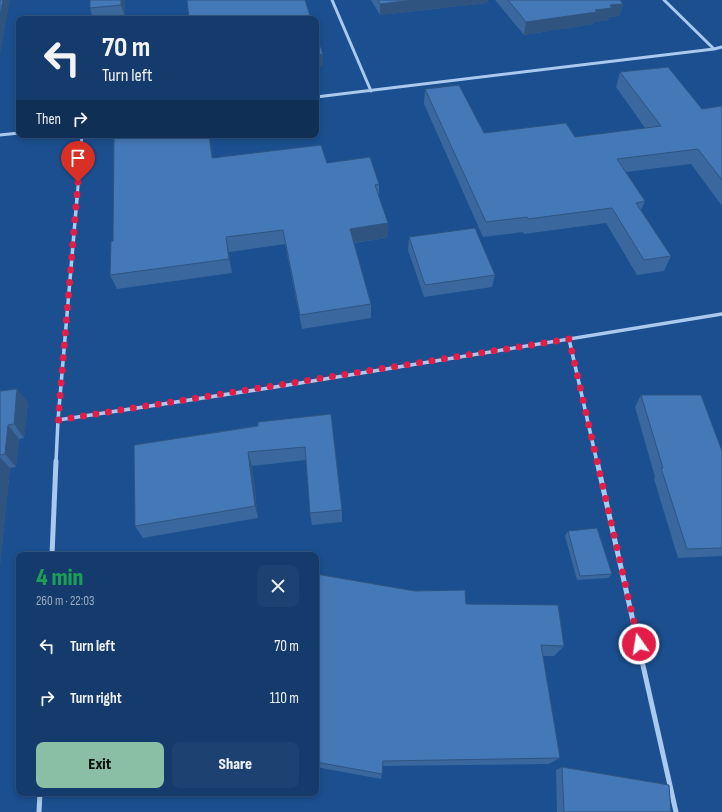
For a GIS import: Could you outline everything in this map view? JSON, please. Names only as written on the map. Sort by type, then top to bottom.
[{"type":"street","points":[[332,0],[371,91]]},
{"type":"street","points":[[664,0],[714,49]]},
{"type":"street","points":[[319,97],[722,47]]},
{"type":"street","points":[[0,135],[16,133]]},
{"type":"street","points":[[52,552],[58,420],[82,138]]},
{"type":"street","points":[[58,420],[722,314]]},
{"type":"street","points":[[569,339],[676,812]]},
{"type":"street","points":[[39,812],[40,796]]},
{"type":"building","points":[[0,0],[3,0],[0,16]]},
{"type":"building","points":[[90,0],[121,0],[121,5],[90,8]]},
{"type":"building","points":[[187,0],[305,0],[310,16],[189,16]]},
{"type":"building","points":[[378,0],[414,0],[380,4]]},
{"type":"building","points":[[508,0],[620,0],[623,4],[610,5],[612,8],[595,10],[597,12],[526,22]]},
{"type":"building","points":[[319,43],[323,54],[319,55]]},
{"type":"building","points":[[668,67],[702,109],[722,106],[722,180],[698,149],[617,159],[645,201],[636,203],[671,256],[644,260],[612,208],[528,219],[527,217],[486,222],[425,89],[459,85],[484,133],[566,123],[575,137],[661,126],[620,72]]},
{"type":"building","points":[[114,138],[209,138],[212,158],[321,145],[327,163],[370,157],[379,184],[375,185],[388,223],[350,229],[371,304],[300,315],[283,230],[226,237],[229,259],[110,275],[111,241],[113,241]]},
{"type":"building","points":[[475,228],[495,275],[425,285],[409,237]]},
{"type":"building","points":[[17,389],[14,424],[8,425],[5,454],[0,455],[0,391]]},
{"type":"building","points":[[641,395],[701,395],[722,451],[722,548],[687,549],[661,468],[663,468]]},
{"type":"building","points":[[331,414],[342,510],[310,513],[305,447],[248,452],[255,506],[135,526],[134,445],[258,426],[258,422]]},
{"type":"building","points":[[597,528],[612,574],[580,576],[568,531]]},
{"type":"building","points":[[319,575],[415,591],[465,590],[466,604],[558,605],[564,646],[541,645],[560,758],[383,761],[382,774],[319,763]]},
{"type":"building","points":[[562,767],[669,785],[671,812],[564,812]]},
{"type":"route","points":[[78,182],[58,420],[288,385],[569,339],[639,644]]}]
